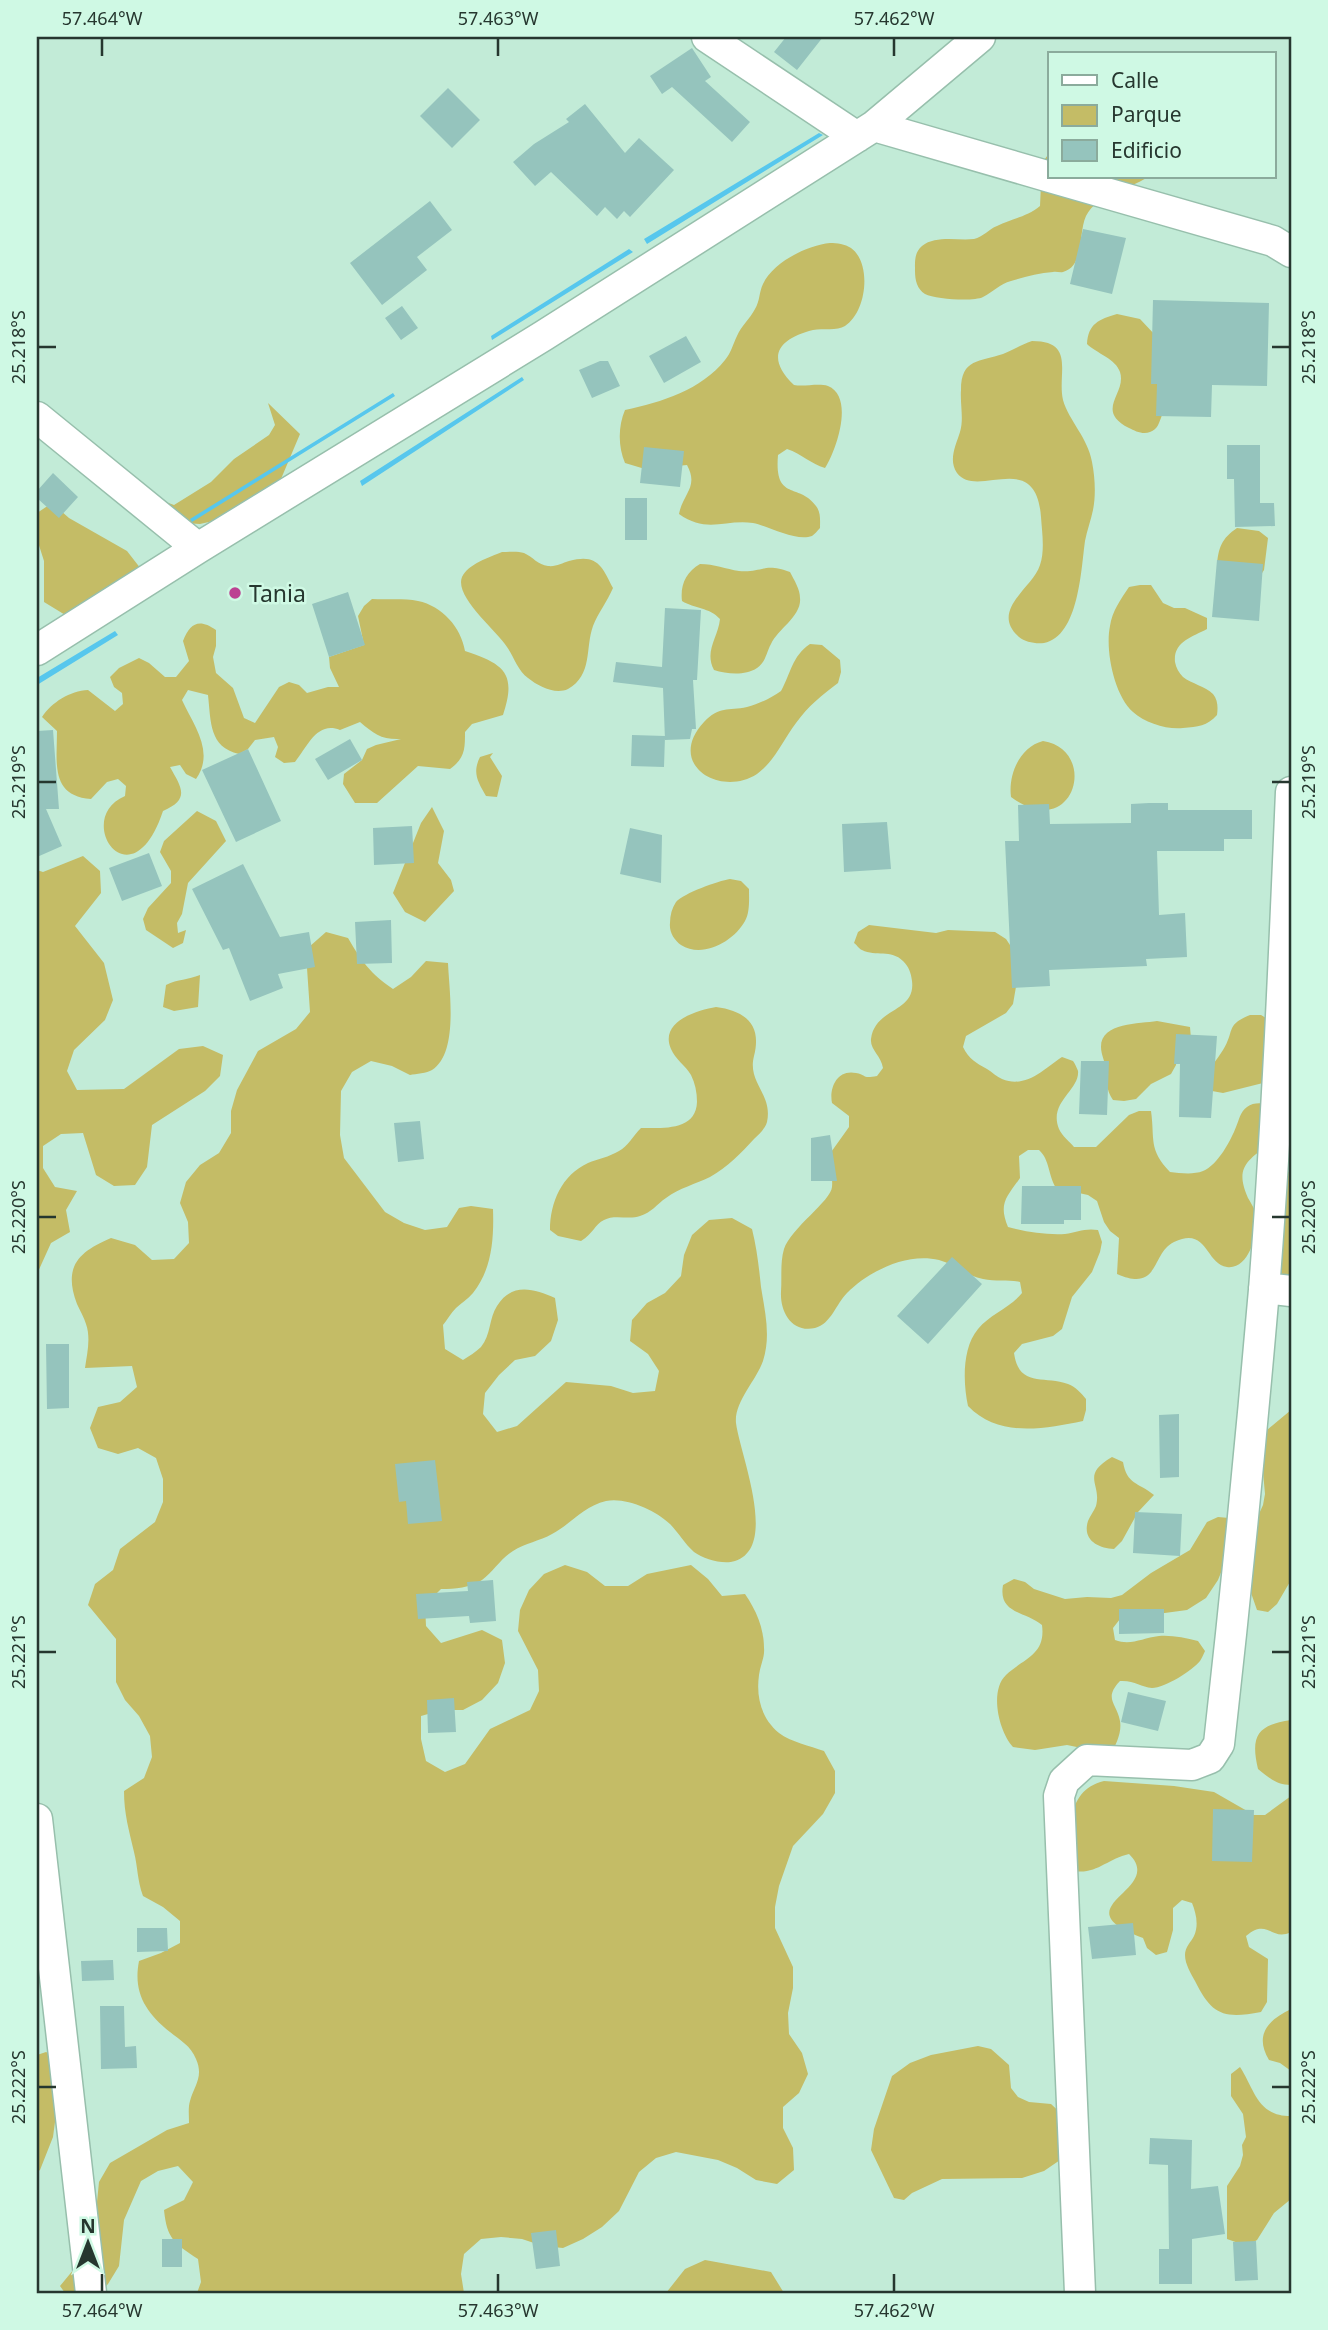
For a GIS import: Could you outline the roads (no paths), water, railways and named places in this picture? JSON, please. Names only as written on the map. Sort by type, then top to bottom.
[{"type":"street","points":[[707,37],[865,132],[1048,177]]},
{"type":"street","points":[[37,650],[532,343],[865,132],[980,37]]},
{"type":"street","points":[[1053,178],[1273,241],[1291,252]]},
{"type":"street","points":[[37,417],[198,548]]},
{"type":"street","points":[[1080,2293],[1059,1796],[1063,1781],[1087,1760],[1192,1765],[1210,1758],[1219,1744],[1237,1578],[1278,1289],[1282,1016],[1291,792]]},
{"type":"street","points":[[37,1819],[91,2293]]},
{"type":"water","points":[[819,133],[823,135],[647,244],[644,239]]},
{"type":"water","points":[[629,249],[633,252],[492,340],[491,336]]},
{"type":"water","points":[[522,377],[524,380],[362,486],[360,481]]},
{"type":"water","points":[[393,393],[395,396],[192,522],[190,519]]},
{"type":"water","points":[[115,631],[118,635],[37,685],[37,678]]},
{"type":"place","name":"Tania","points":[[235,593]]}]
